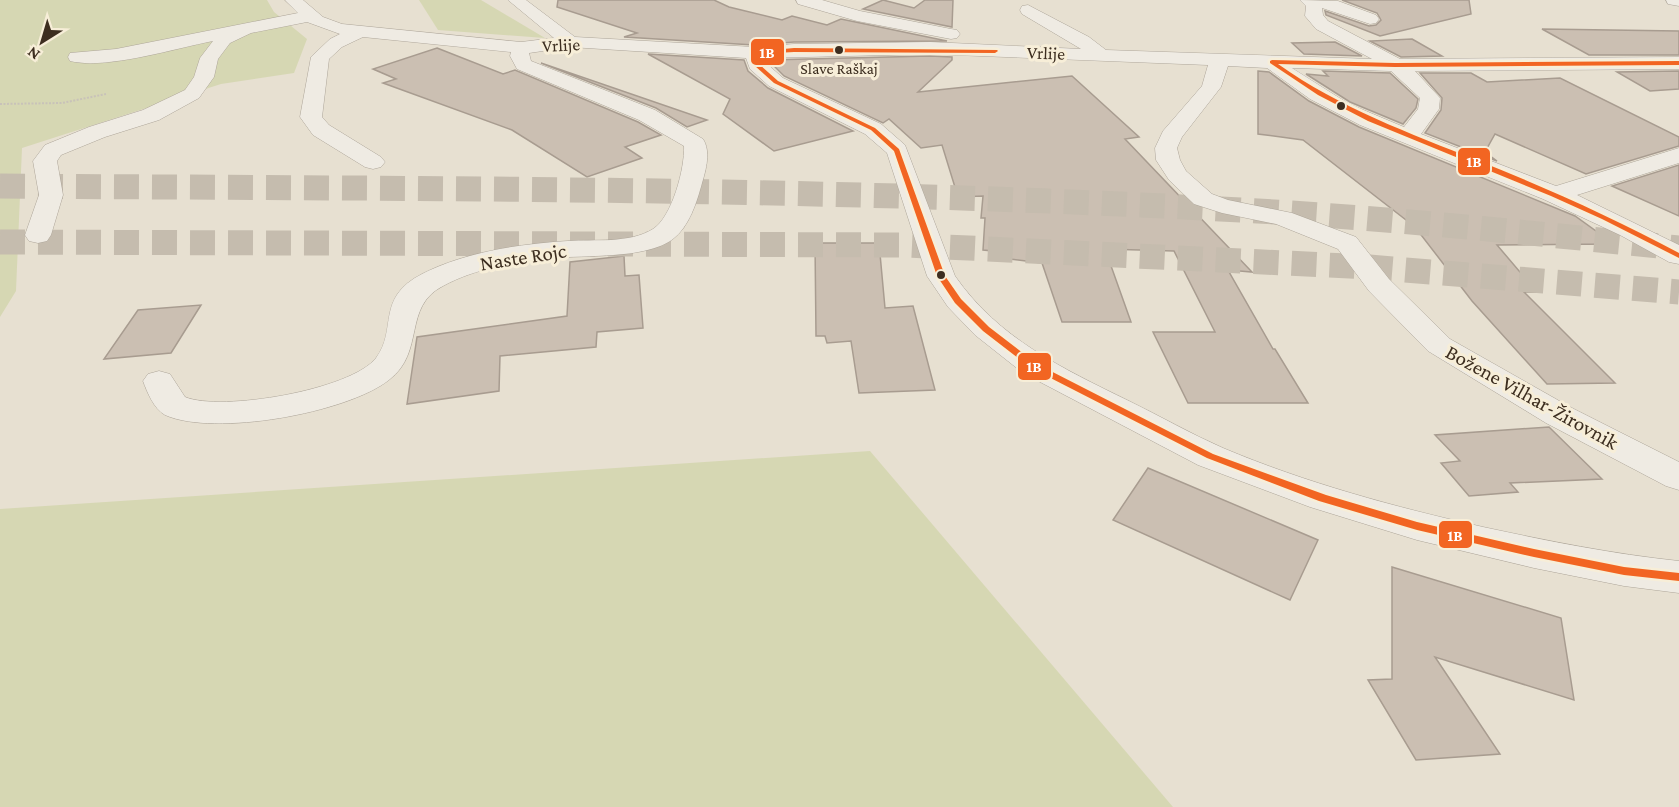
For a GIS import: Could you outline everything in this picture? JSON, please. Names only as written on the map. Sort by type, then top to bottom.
[{"type":"street","name":"Vrlije","points":[[293,0],[317,21],[339,30],[521,48],[570,42],[754,53],[828,49],[995,51],[1395,65],[1676,63]]},
{"type":"street","points":[[516,0],[570,42]]},
{"type":"street","points":[[804,0],[857,16],[954,35],[975,41],[995,51]]},
{"type":"street","points":[[1309,0],[1338,6],[1370,19]]},
{"type":"street","points":[[1309,0],[1314,5],[1314,16],[1322,25],[1395,65],[1421,85],[1430,98],[1428,109],[1408,136]]},
{"type":"street","points":[[1674,0],[1679,2]]},
{"type":"street","points":[[1028,10],[1083,41],[1101,55]]},
{"type":"street","points":[[77,57],[116,55],[310,16]]},
{"type":"street","points":[[38,235],[51,195],[45,161],[53,150],[98,132],[152,115],[192,94],[204,77],[209,58],[219,45],[224,39],[244,31]]},
{"type":"street","points":[[359,33],[326,50],[320,57],[311,117],[314,124],[373,162]]},
{"type":"street","points":[[1634,44],[1676,63]]},
{"type":"street","name":"Naste Rojc","points":[[159,381],[166,397],[174,406],[187,411],[243,410],[306,403],[358,384],[384,369],[397,351],[402,310],[411,294],[430,281],[459,269],[530,253],[623,245],[643,242],[664,234],[677,218],[691,180],[697,154],[695,144],[672,128],[647,115],[524,65],[519,56],[521,48]]},
{"type":"street","points":[[754,53],[757,65],[776,82],[873,129],[897,150],[941,276],[958,300],[986,329],[1034,366],[1210,456],[1323,498],[1417,526],[1534,553],[1624,571],[1679,577]]},
{"type":"street","name":"Božene Vilhar-Žirovnik","points":[[1219,60],[1211,87],[1172,136],[1166,148],[1168,160],[1178,175],[1203,199],[1222,206],[1283,218],[1347,243],[1378,285],[1439,345],[1558,415],[1679,477]]},
{"type":"street","points":[[1272,62],[1311,91],[1344,109],[1557,195],[1679,256]]},
{"type":"street","points":[[1557,195],[1590,181],[1654,166],[1679,155]]},
{"type":"path","points":[[0,104],[62,103],[107,93]]},
{"type":"green space","points":[[0,0],[267,0],[274,12],[307,39],[294,73],[221,84],[22,148],[16,291],[0,317]]},
{"type":"green space","points":[[419,0],[481,0],[545,38],[438,30]]},
{"type":"green space","points":[[870,451],[1173,807],[0,807],[0,509]]},
{"type":"building","points":[[558,0],[714,0],[729,7],[782,20],[792,16],[827,25],[841,19],[947,41],[794,42],[754,45],[624,37],[637,33],[557,7]]},
{"type":"building","points":[[883,0],[914,8],[925,0],[953,0],[952,27],[863,9]]},
{"type":"building","points":[[1342,0],[1469,0],[1471,14],[1380,36],[1326,15],[1325,11],[1369,26],[1376,25],[1381,20],[1377,13]]},
{"type":"building","points":[[1542,29],[1679,31],[1679,55],[1589,55]]},
{"type":"building","points":[[1412,39],[1442,56],[1401,57],[1370,41]]},
{"type":"building","points":[[1335,42],[1362,56],[1304,54],[1292,43]]},
{"type":"building","points":[[437,48],[503,74],[515,70],[638,122],[661,135],[625,147],[642,158],[587,177],[512,130],[383,83],[396,79],[373,69]]},
{"type":"building","points":[[648,54],[744,60],[748,71],[768,88],[853,131],[774,151],[723,114],[730,99]]},
{"type":"building","points":[[952,57],[952,60],[918,92],[1072,76],[1139,137],[1125,139],[1252,272],[1228,270],[1273,349],[1308,403],[1188,403],[1153,332],[1215,332],[1174,251],[1105,249],[1131,322],[1062,322],[1042,263],[993,257],[993,251],[983,250],[985,218],[981,218],[983,196],[958,197],[942,145],[921,148],[889,119],[883,123],[784,76],[768,60]]},
{"type":"building","points":[[541,63],[707,120],[687,127],[656,108]]},
{"type":"building","points":[[1258,71],[1269,72],[1309,101],[1359,127],[1575,216],[1614,244],[1497,245],[1537,292],[1524,292],[1615,383],[1547,384],[1472,301],[1415,227],[1303,140],[1258,134]]},
{"type":"building","points":[[1323,71],[1390,73],[1418,99],[1416,108],[1403,124],[1350,102],[1306,74],[1328,76]]},
{"type":"building","points":[[1679,71],[1679,89],[1650,91],[1617,72]]},
{"type":"building","points":[[1420,73],[1471,73],[1487,82],[1560,78],[1679,137],[1679,146],[1586,174],[1495,134],[1485,152],[1497,161],[1425,133],[1441,110],[1442,98]]},
{"type":"building","points":[[1679,165],[1679,216],[1612,186]]},
{"type":"building","points":[[815,243],[879,243],[885,308],[913,306],[935,390],[859,393],[851,341],[827,343],[825,336],[816,336]]},
{"type":"building","points":[[624,256],[625,276],[639,275],[643,328],[597,332],[596,347],[500,356],[499,391],[407,404],[417,337],[567,316],[570,262]]},
{"type":"building","points":[[201,305],[171,353],[104,359],[138,310]]},
{"type":"building","points":[[1549,427],[1602,479],[1510,483],[1518,492],[1469,496],[1441,463],[1460,461],[1435,435]]},
{"type":"building","points":[[1148,468],[1318,540],[1290,600],[1113,520]]},
{"type":"building","points":[[1392,567],[1561,618],[1574,700],[1435,657],[1500,754],[1416,760],[1368,680],[1392,679]]},
{"type":"tunnel","points":[[0,186],[472,189],[944,197],[1101,203],[1364,218],[1679,248]]},
{"type":"tunnel","points":[[0,242],[904,245],[1369,267],[1679,292]]},
{"type":"transit line","name":"1B","points":[[995,51],[794,50],[754,53],[757,65],[776,82],[873,129],[897,150],[941,276],[958,301],[986,329],[1034,366],[1210,456],[1323,498],[1417,526],[1534,553],[1624,571],[1679,577]]},
{"type":"transit line","name":"1B","points":[[1272,62],[1295,79],[1344,107],[1396,131],[1553,195],[1630,230],[1679,256]]},
{"type":"transit line","name":"1B","points":[[1272,62],[1395,65],[1679,63]]},
{"type":"place","name":"Slave Raškaj","points":[[839,50]]}]
